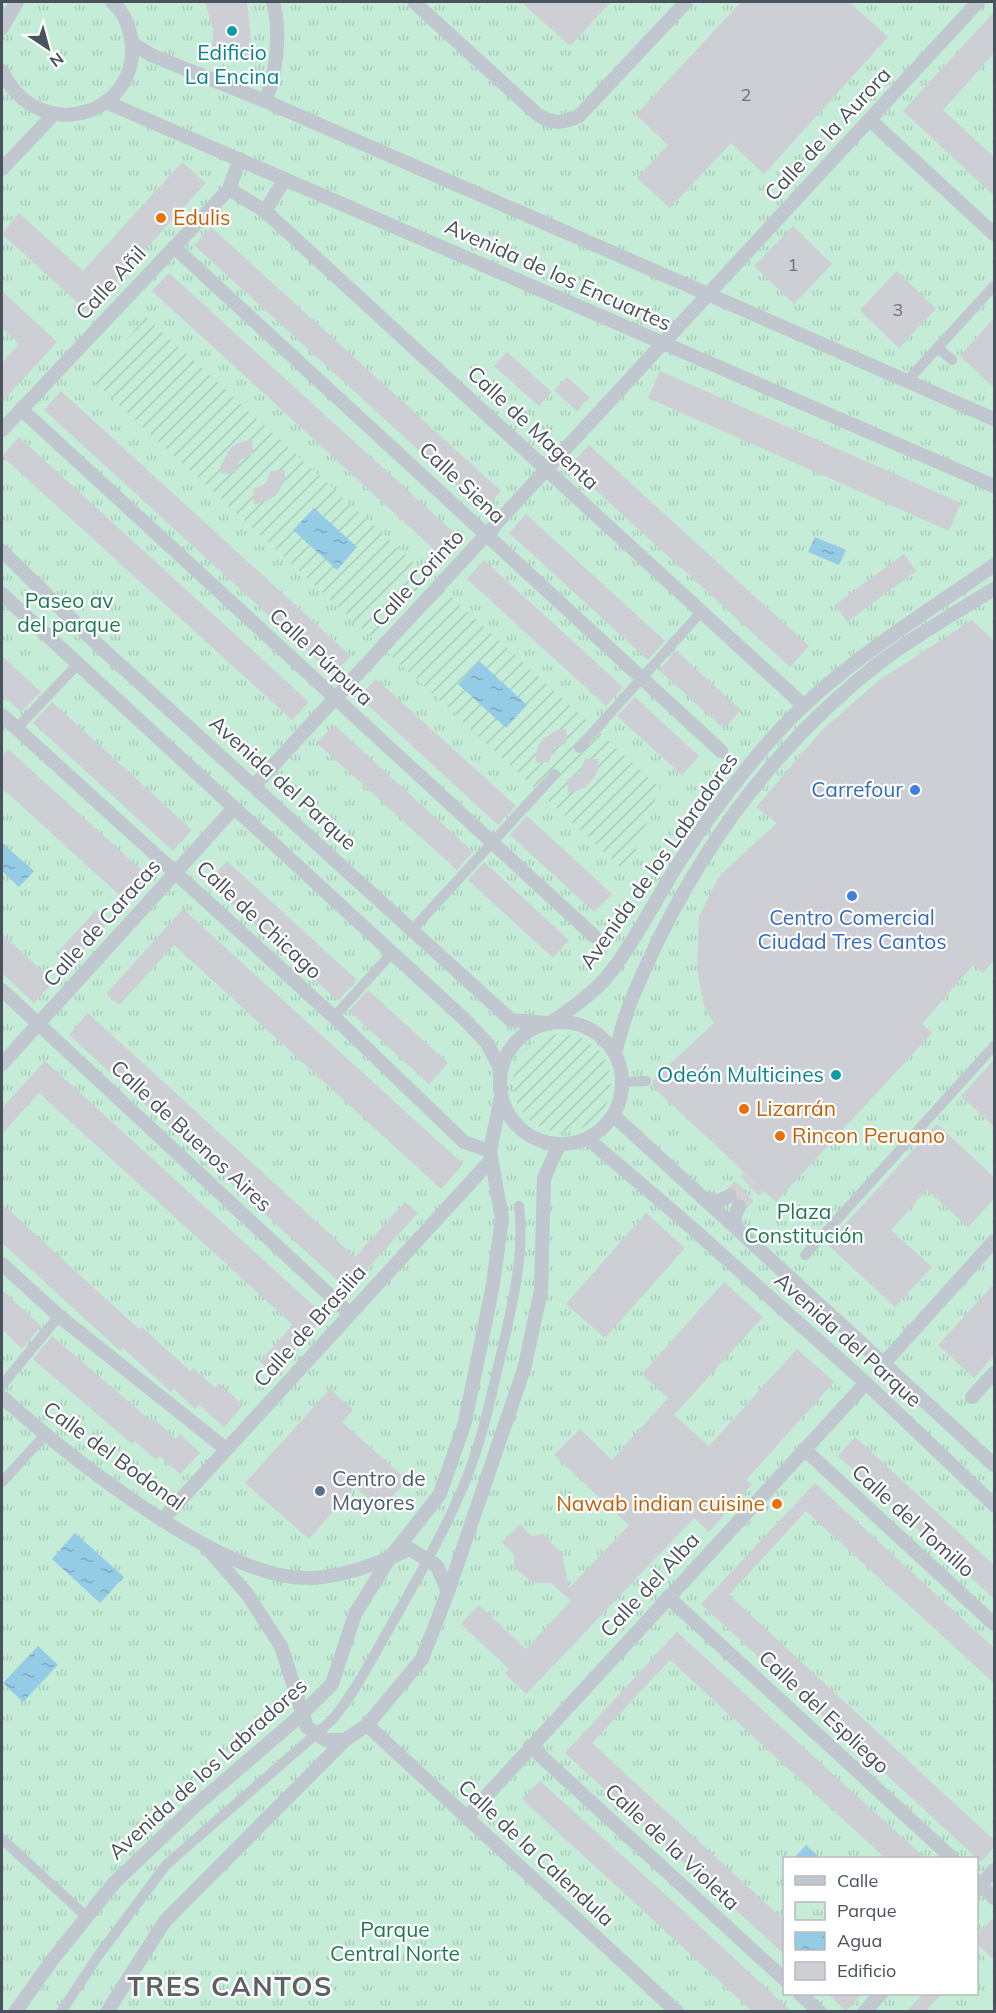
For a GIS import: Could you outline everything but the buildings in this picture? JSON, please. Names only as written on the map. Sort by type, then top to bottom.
[{"type":"street","points":[[2,27],[4,10],[17,2]]},
{"type":"street","points":[[2,71],[8,85],[21,100],[35,109],[53,115],[72,116],[90,111],[106,102],[120,87],[129,69],[132,43],[127,23],[112,2]]},
{"type":"street","points":[[265,102],[273,84],[276,50],[273,2]]},
{"type":"street","points":[[414,2],[537,114],[547,121],[562,123],[579,116],[686,2]]},
{"type":"street","name":"Calle de la Aurora","points":[[708,294],[978,2]]},
{"type":"street","name":"Avenida de los Encuartes","points":[[132,43],[151,55],[265,102],[994,419]]},
{"type":"street","name":"Avenida de los Encuartes","points":[[106,102],[994,486]]},
{"type":"street","points":[[2,169],[53,115]]},
{"type":"street","points":[[870,120],[994,234]]},
{"type":"street","name":"Calle Añil","points":[[2,430],[229,189],[240,159]]},
{"type":"street","points":[[265,211],[285,179]]},
{"type":"street","name":"Calle de Magenta","points":[[229,189],[265,211],[803,705]]},
{"type":"street","name":"Calle Siena","points":[[174,247],[721,751]]},
{"type":"street","points":[[908,380],[994,286]]},
{"type":"street","name":"Calle Corinto","points":[[255,785],[708,294]]},
{"type":"street","points":[[938,348],[952,360]]},
{"type":"street","name":"Calle Púrpura","points":[[21,409],[594,936]]},
{"type":"street","name":"Avenida del Parque","points":[[2,551],[97,644],[255,785],[511,1020],[549,1023]]},
{"type":"street","name":"Avenida de los Labradores","points":[[549,1023],[582,1001],[615,967],[680,861],[718,807],[762,750],[803,705],[875,645],[994,565]]},
{"type":"street","name":"Avenida de los Labradores","points":[[615,1052],[632,997],[676,903],[733,812],[783,751],[853,685],[885,659],[994,589]]},
{"type":"street","points":[[2,594],[487,1043],[501,1070]]},
{"type":"street","points":[[579,748],[702,611]]},
{"type":"street","points":[[17,728],[77,665]]},
{"type":"street","name":"Calle de Chicago","points":[[2,715],[333,1017],[464,1142],[490,1156]]},
{"type":"street","points":[[412,930],[555,774]]},
{"type":"street","name":"Calle de Caracas","points":[[2,1064],[233,809]]},
{"type":"street","points":[[333,1017],[391,954]]},
{"type":"street","name":"Calle de Buenos Aires","points":[[2,990],[350,1314]]},
{"type":"street","points":[[566,1022],[585,1026],[602,1037],[615,1052],[623,1082],[620,1101],[614,1116],[602,1130],[588,1139],[559,1145],[539,1141],[522,1131],[509,1116],[501,1097],[501,1070],[507,1054],[517,1040],[531,1030],[549,1023],[566,1022]]},
{"type":"street","points":[[805,1255],[994,1046]]},
{"type":"street","points":[[623,1082],[646,1081]]},
{"type":"street","name":"Avenida de los Labradores","points":[[15,2012],[114,1883],[193,1808],[301,1715],[332,1684],[355,1614],[389,1559],[440,1494],[465,1422],[492,1290],[502,1219],[490,1156],[501,1097]]},
{"type":"street","name":"Avenida del Parque","points":[[614,1116],[885,1362],[994,1465]]},
{"type":"street","name":"Avenida del Parque","points":[[588,1139],[866,1383],[994,1505]]},
{"type":"street","points":[[107,2012],[165,1922],[345,1740],[367,1725],[422,1659],[448,1592],[524,1369],[541,1291],[544,1178],[559,1145]]},
{"type":"street","name":"Calle de Brasilia","points":[[162,1520],[490,1156]]},
{"type":"street","points":[[703,1197],[735,1201],[734,1219],[738,1230]]},
{"type":"street","points":[[61,2012],[98,1956],[166,1865],[317,1734],[351,1696],[427,1560],[467,1476],[485,1423],[513,1301],[521,1221],[519,1206]]},
{"type":"street","points":[[885,1362],[994,1240]]},
{"type":"street","points":[[2,1264],[59,1317],[226,1449]]},
{"type":"street","points":[[2,1385],[59,1317]]},
{"type":"street","points":[[972,1397],[994,1373]]},
{"type":"street","name":"Calle del Alba","points":[[466,1818],[866,1383]]},
{"type":"street","name":"Calle del Bodonal","points":[[2,1396],[45,1435],[162,1520],[205,1546],[269,1572],[309,1578],[358,1569],[410,1549],[427,1560]]},
{"type":"street","points":[[2,1482],[45,1435]]},
{"type":"street","name":"Calle del Tomillo","points":[[804,1449],[994,1624]]},
{"type":"street","name":"Calle del Bodonal","points":[[205,1546],[247,1594],[281,1646],[301,1715]]},
{"type":"street","points":[[427,1560],[437,1566],[448,1592]]},
{"type":"street","name":"Calle del Espliego","points":[[668,1597],[951,1857]]},
{"type":"street","points":[[301,1715],[307,1727],[326,1740],[345,1740]]},
{"type":"street","name":"Calle de la Calendula","points":[[367,1725],[677,2012]]},
{"type":"street","name":"Calle de la Violeta","points":[[530,1746],[783,1978]]},
{"type":"street","points":[[2,1839],[87,1917]]},
{"type":"street","points":[[994,1870],[978,1885],[994,1898]]},
{"type":"street","points":[[801,1995],[820,2012]]},
{"type":"street","points":[[864,2012],[880,1995]]},
{"type":"green space","points":[[2,2],[994,2],[994,2011],[2,2011]]},
{"type":"green space","points":[[146,317],[660,788],[627,873],[92,380]]},
{"type":"green space","points":[[562,1034],[581,1038],[596,1049],[607,1064],[611,1083],[607,1102],[596,1117],[581,1128],[562,1132],[543,1128],[528,1117],[517,1102],[513,1083],[517,1064],[528,1049],[543,1038]]},
{"type":"water","points":[[314,508],[357,547],[337,570],[293,530]]},
{"type":"water","points":[[815,537],[846,550],[839,565],[808,552]]},
{"type":"water","points":[[479,661],[527,705],[506,728],[458,684]]},
{"type":"water","points":[[2,843],[34,871],[19,887],[2,871]]},
{"type":"water","points":[[75,1533],[124,1577],[100,1603],[52,1559]]},
{"type":"water","points":[[38,1646],[58,1665],[23,1702],[3,1683]]},
{"type":"water","points":[[806,1845],[819,1857],[795,1857]]},
{"type":"tunnel","points":[[730,1196],[749,1177]]},
{"type":"tunnel","points":[[739,1206],[759,1186]]},
{"type":"place","name":"Edificio La Encina","points":[[232,31]]},
{"type":"place","name":"Edulis","points":[[161,218]]},
{"type":"place","name":"Carrefour","points":[[915,790]]},
{"type":"place","name":"Centro Comercial Ciudad Tres Cantos","points":[[852,896]]},
{"type":"place","name":"Odeón Multicines","points":[[836,1075]]},
{"type":"place","name":"Lizarrán","points":[[744,1109]]},
{"type":"place","name":"Rincon Peruano","points":[[780,1136]]},
{"type":"place","name":"Centro de Mayores","points":[[320,1491]]},
{"type":"place","name":"Nawab indian cuisine","points":[[777,1504]]},
{"type":"district","name":"TRES CANTOS","points":[[230,1987]]},
{"type":"park label","name":"Paseo av del parque","points":[[69,613]]},
{"type":"park label","name":"Plaza Constitución","points":[[804,1224]]},
{"type":"park label","name":"Parque Central Norte","points":[[395,1942]]}]
